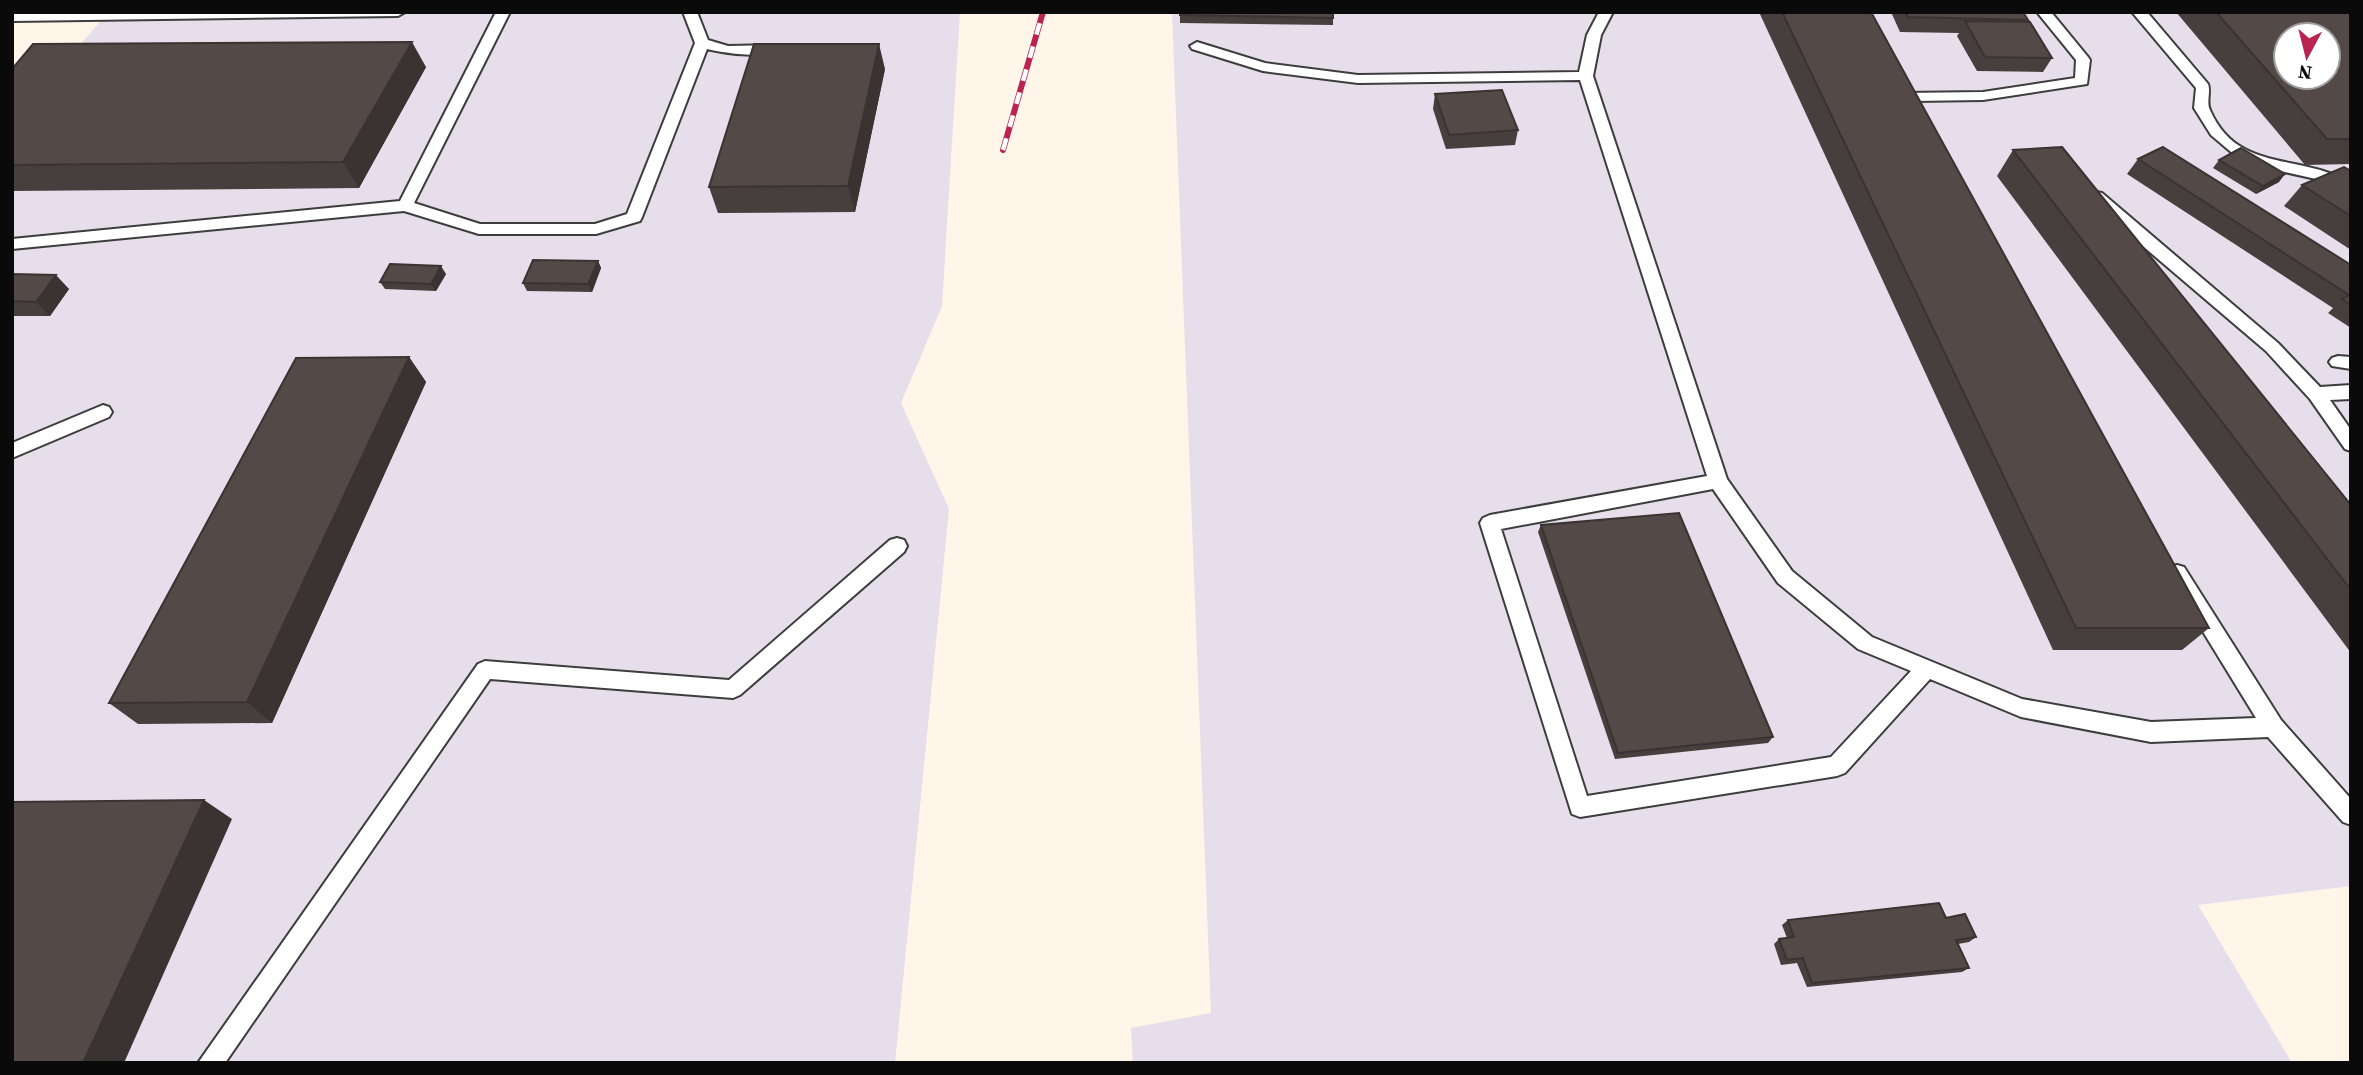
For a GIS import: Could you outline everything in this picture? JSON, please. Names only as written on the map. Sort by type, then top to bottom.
[{"type":"lane","points":[[12,17],[398,12]]},
{"type":"lane","points":[[405,206],[503,12]]},
{"type":"lane","points":[[12,244],[405,206],[479,229],[596,229],[634,217],[702,43],[690,12]]},
{"type":"lane","points":[[1606,12],[1597,24],[1589,50],[1586,76],[1718,481],[1785,577],[1865,643],[2021,708],[2151,732],[2273,727]]},
{"type":"lane","points":[[1915,122],[1900,91],[1983,96],[2082,81],[2083,60],[2044,12]]},
{"type":"lane","points":[[2139,12],[2203,87],[2201,108],[2218,135],[2249,160],[2330,177],[2351,191]]},
{"type":"lane","points":[[702,43],[727,50],[791,49]]},
{"type":"lane","points":[[1197,46],[1263,67],[1358,79],[1586,76]]},
{"type":"lane","points":[[2087,189],[2272,347],[2316,394],[2351,444]]},
{"type":"lane","points":[[2316,394],[2351,392]]},
{"type":"lane","points":[[12,451],[103,412]]},
{"type":"lane","points":[[1718,481],[1490,523],[1580,807],[1838,766],[1926,669]]},
{"type":"lane","points":[[210,1063],[485,670],[733,689],[897,546]]},
{"type":"lane","points":[[2171,563],[2273,727],[2351,815]]},
{"type":"shaded area","points":[[108,12],[960,12],[942,306],[901,403],[949,509],[895,1063],[12,1063],[12,126]]},
{"type":"shaded area","points":[[1172,12],[2351,12],[2351,886],[2198,905],[2292,1063],[1133,1063],[1131,1028],[1211,1013]]},
{"type":"building","points":[[1180,12],[1333,12],[1333,18],[1180,15]]},
{"type":"building","points":[[1782,12],[1871,12],[2209,628],[2076,628]]},
{"type":"building","points":[[1905,12],[2023,12],[2028,20],[1908,17]]},
{"type":"building","points":[[2216,12],[2351,12],[2351,139],[2327,139],[2285,91],[2342,91],[2342,21],[2272,21],[2272,76]]},
{"type":"building","points":[[1965,21],[2030,22],[2052,58],[1985,57]]},
{"type":"building","points":[[412,42],[343,162],[12,165],[12,69],[33,44]]},
{"type":"building","points":[[754,44],[879,44],[848,186],[709,187]]},
{"type":"building","points":[[1502,90],[1518,130],[1449,135],[1435,94]]},
{"type":"building","points":[[2062,147],[2351,505],[2351,590],[2013,150]]},
{"type":"building","points":[[2163,147],[2351,265],[2351,305],[2342,299],[2349,295],[2138,159]]},
{"type":"building","points":[[2241,148],[2285,174],[2263,186],[2219,160]]},
{"type":"building","points":[[2344,167],[2351,171],[2351,216],[2302,185]]},
{"type":"building","points":[[533,260],[598,261],[588,284],[523,283]]},
{"type":"building","points":[[390,264],[441,266],[431,284],[380,282]]},
{"type":"building","points":[[12,274],[56,275],[36,302],[12,301]]},
{"type":"building","points":[[409,357],[247,702],[109,703],[296,358]]},
{"type":"building","points":[[1679,513],[1773,737],[1618,753],[1541,525]]},
{"type":"building","points":[[204,800],[83,1063],[12,1063],[12,802]]},
{"type":"building","points":[[1939,903],[1946,918],[1965,914],[1976,937],[1956,940],[1969,968],[1812,983],[1803,958],[1787,960],[1779,939],[1794,937],[1788,920]]},
{"type":"railway","points":[[1003,150],[1043,12]]}]
